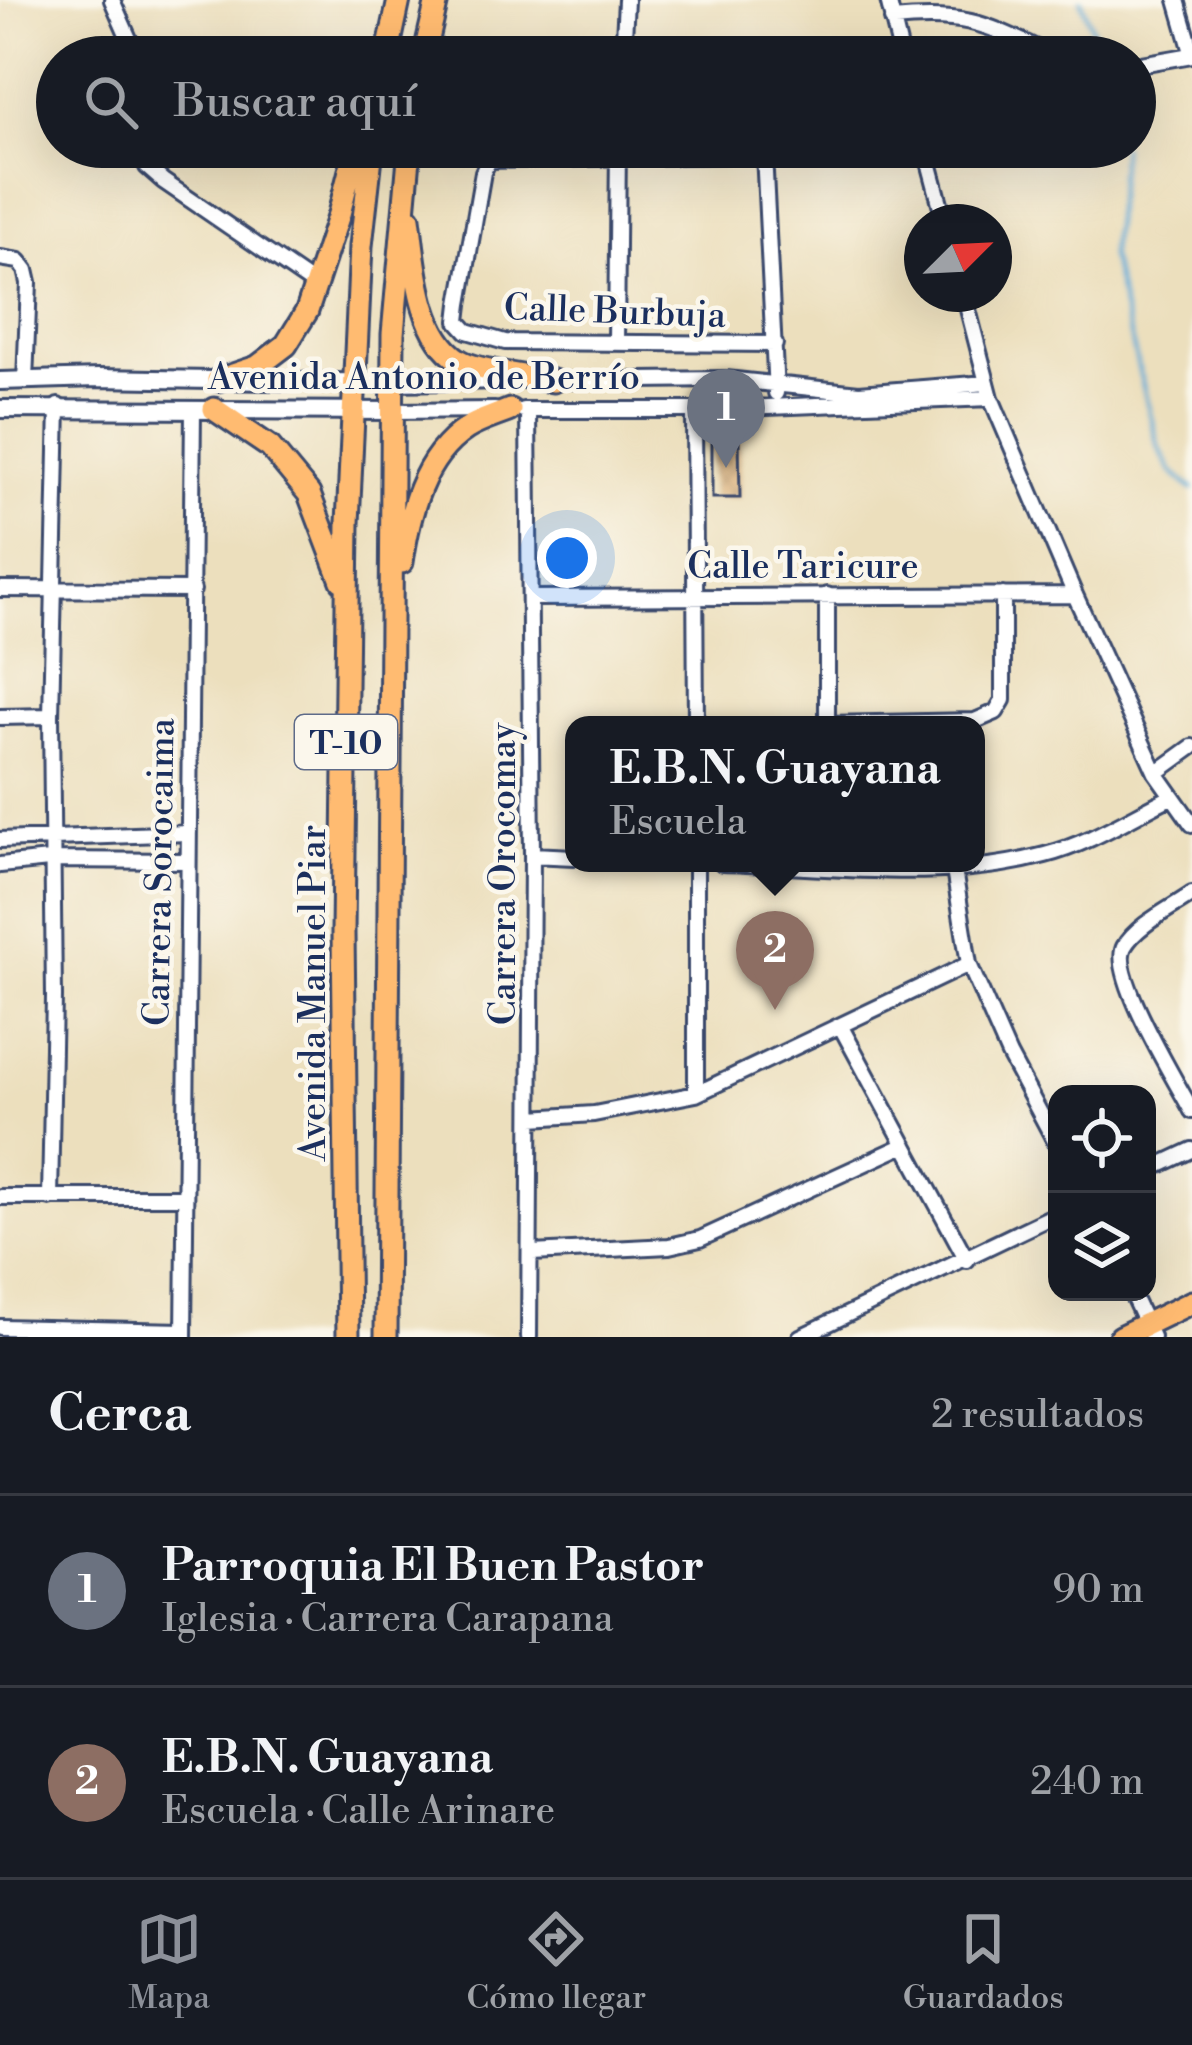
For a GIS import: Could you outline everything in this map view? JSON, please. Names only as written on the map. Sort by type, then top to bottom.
[{"type":"main road","points":[[392,36],[400,0]]},
{"type":"main road","points":[[429,36],[437,0]]},
{"type":"main road","points":[[218,380],[256,367],[286,345],[307,311],[350,168]]},
{"type":"main road","name":"Avenida Manuel Piar","points":[[348,1337],[343,933],[347,596],[361,246],[370,168]]},
{"type":"main road","name":"T-10","points":[[386,1337],[392,383],[396,262],[406,168]]},
{"type":"main road","points":[[404,182],[418,286],[430,326],[459,360],[553,381]]},
{"type":"main road","points":[[204,409],[270,447],[309,494],[347,596]]},
{"type":"main road","points":[[391,622],[409,516],[431,464],[465,429],[519,410]]},
{"type":"main road","points":[[1120,1337],[1149,1331],[1192,1302]]},
{"type":"street","points":[[112,0],[130,36]]},
{"type":"street","points":[[624,36],[626,0]]},
{"type":"street","points":[[888,0],[896,36]]},
{"type":"street","points":[[1156,60],[1192,53],[1177,0]]},
{"type":"street","points":[[892,20],[960,17],[1014,36]]},
{"type":"street","points":[[150,168],[316,286]]},
{"type":"street","name":"Calle Burbuja","points":[[485,168],[458,321],[467,331],[505,342],[775,344]]},
{"type":"street","points":[[616,343],[618,168]]},
{"type":"street","points":[[765,168],[776,406]]},
{"type":"street","points":[[931,168],[940,204]]},
{"type":"street","points":[[0,258],[19,261],[28,276],[25,381]]},
{"type":"street","points":[[969,312],[989,391],[1075,595],[1156,773],[1192,824]]},
{"type":"street","name":"Avenida Antonio de Berrío","points":[[0,381],[725,379],[859,394],[989,391]]},
{"type":"street","name":"Avenida Antonio de Berrío","points":[[0,409],[694,410],[989,391]]},
{"type":"street","points":[[50,1198],[52,589],[58,406]]},
{"type":"street","name":"Carrera Sorocaima","points":[[184,1334],[187,861],[193,590],[204,409]]},
{"type":"street","name":"Carrera Orocomay","points":[[519,410],[532,598],[529,1337]]},
{"type":"street","points":[[694,410],[696,716]]},
{"type":"street","points":[[0,589],[193,590]]},
{"type":"street","points":[[826,595],[826,716]]},
{"type":"street","points":[[985,717],[996,712],[1003,700],[1004,595]]},
{"type":"street","name":"Calle Taricure","points":[[532,598],[1075,595]]},
{"type":"street","points":[[0,717],[51,716]]},
{"type":"street","points":[[1156,773],[1192,747]]},
{"type":"street","points":[[985,864],[1059,850],[1171,797]]},
{"type":"street","points":[[0,840],[188,833]]},
{"type":"street","points":[[532,855],[565,857]]},
{"type":"street","points":[[0,865],[50,860],[187,861]]},
{"type":"street","points":[[696,872],[696,1094]]},
{"type":"street","points":[[953,872],[969,964],[1009,1055],[1048,1127]]},
{"type":"street","points":[[1192,894],[1124,948],[1121,963],[1192,1111]]},
{"type":"street","points":[[532,1118],[595,1114],[696,1094],[969,964]]},
{"type":"street","points":[[841,1027],[967,1260]]},
{"type":"street","points":[[532,1253],[700,1240],[905,1145]]},
{"type":"street","points":[[1156,1167],[1192,1150]]},
{"type":"street","points":[[0,1197],[184,1197]]},
{"type":"street","points":[[808,1336],[1048,1219]]},
{"type":"street","points":[[1135,1301],[1149,1331]]},
{"type":"street","points":[[0,1327],[184,1334]]},
{"type":"building","points":[[712,439],[739,439],[740,498],[712,498]]},
{"type":"waterway","points":[[1081,0],[1095,36]]},
{"type":"waterway","points":[[1120,168],[1110,256],[1158,445],[1170,470],[1192,489]]},
{"type":"place","name":"Parroquia El Buen Pastor","points":[[726,468]]},
{"type":"place","name":"E.B.N. Guayana","points":[[775,1010]]}]
